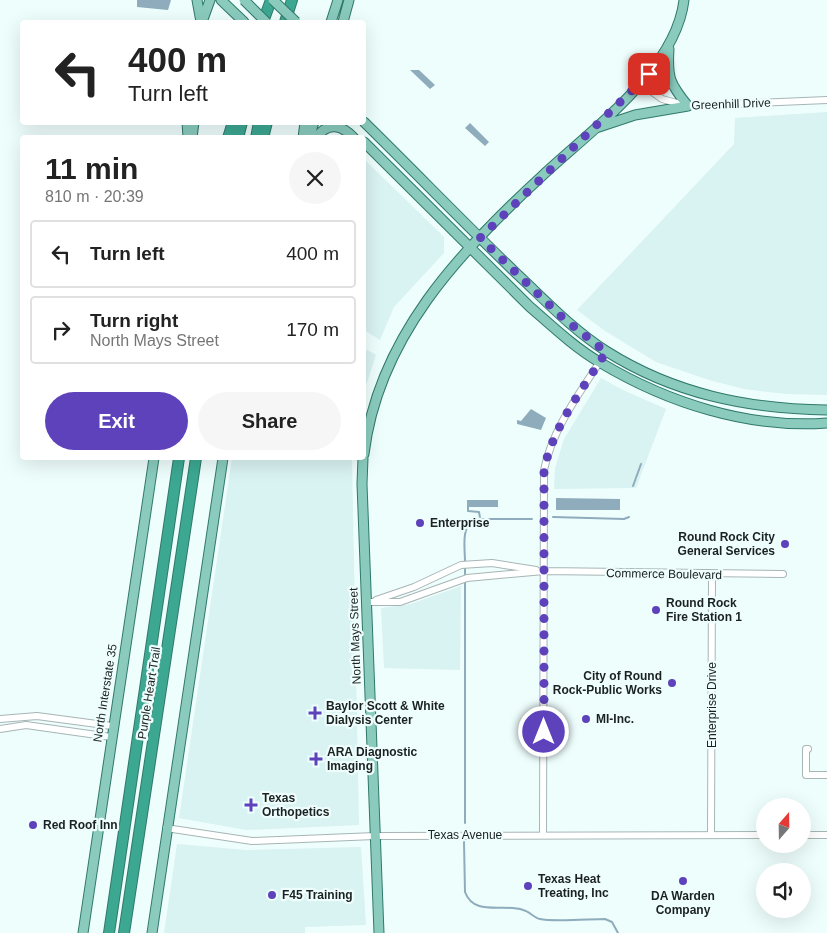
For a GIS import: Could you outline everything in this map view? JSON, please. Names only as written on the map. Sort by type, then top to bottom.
[{"type":"highway","points":[[266,20],[272,0]]},
{"type":"highway","points":[[286,20],[292,0]]},
{"type":"highway","name":"Purple Heart Trail","points":[[109,933],[179,460]]},
{"type":"highway","name":"Purple Heart Trail","points":[[124,933],[196,460]]},
{"type":"main road","points":[[197,0],[202,20]]},
{"type":"main road","points":[[203,20],[210,0]]},
{"type":"main road","points":[[221,0],[241,20]]},
{"type":"main road","points":[[244,0],[263,20]]},
{"type":"main road","points":[[272,0],[294,20]]},
{"type":"main road","points":[[332,20],[338,0]]},
{"type":"main road","points":[[344,20],[349,0]]},
{"type":"main road","name":"North Mays Street","points":[[366,444],[372,408],[394,353],[422,305],[470,248],[541,176],[593,129],[658,64],[674,36],[684,0]]},
{"type":"main road","points":[[593,129],[635,115],[688,106],[672,86],[668,67],[669,46]]},
{"type":"main road","points":[[366,124],[563,318],[606,352],[657,378],[713,397],[768,408],[827,410]]},
{"type":"main road","points":[[347,125],[356,135]]},
{"type":"main road","points":[[319,135],[326,129],[337,126],[345,128],[351,135]]},
{"type":"main road","points":[[366,146],[556,330],[600,362],[664,396],[727,414],[767,421],[827,422]]},
{"type":"main road","name":"North Interstate 35","points":[[83,933],[112,726],[154,460]]},
{"type":"main road","points":[[152,933],[166,828],[223,460]]},
{"type":"main road","name":"North Mays Street","points":[[364,460],[362,484],[379,933]]},
{"type":"street","name":"Greenhill Drive","points":[[640,83],[662,99],[702,108],[827,100]]},
{"type":"street","points":[[543,835],[544,470],[546,458],[557,430],[606,352]]},
{"type":"street","name":"Commerce Boulevard","points":[[367,602],[402,592],[460,565],[492,563],[544,571]]},
{"type":"street","name":"Commerce Boulevard","points":[[367,602],[400,602],[466,578],[544,571],[712,575],[783,574]]},
{"type":"street","name":"Enterprise Drive","points":[[711,835],[712,575]]},
{"type":"street","points":[[0,720],[37,716],[112,726]]},
{"type":"street","points":[[67,731],[68,720]]},
{"type":"street","points":[[0,729],[26,725],[111,737]]},
{"type":"street","points":[[808,749],[806,749],[806,775],[827,775]]},
{"type":"street","name":"Texas Avenue","points":[[166,828],[252,841],[375,836],[756,835]]},
{"type":"street","points":[[811,835],[827,835]]},
{"type":"shaded area","points":[[137,0],[171,0],[168,10],[137,7]]},
{"type":"shaded area","points":[[410,70],[419,70],[435,85],[430,89]]},
{"type":"shaded area","points":[[827,112],[827,395],[786,394],[744,389],[709,380],[656,362],[605,331],[577,310],[734,144],[735,118]]},
{"type":"shaded area","points":[[470,123],[489,142],[485,146],[465,128]]},
{"type":"shaded area","points":[[366,161],[444,237],[444,253],[394,307],[380,340],[366,331]]},
{"type":"shaded area","points":[[366,349],[376,355],[366,386]]},
{"type":"shaded area","points":[[601,378],[666,409],[636,488],[554,489],[555,468],[564,439]]},
{"type":"shaded area","points":[[531,409],[546,418],[541,430],[517,424],[517,420],[521,421]]},
{"type":"shaded area","points":[[232,460],[352,460],[359,825],[246,830],[179,818]]},
{"type":"shaded area","points":[[556,498],[620,499],[620,510],[556,510]]},
{"type":"shaded area","points":[[467,500],[498,500],[498,507],[467,507]]},
{"type":"shaded area","points":[[461,586],[460,670],[384,668],[381,608],[411,604]]},
{"type":"shaded area","points":[[177,844],[246,850],[361,847],[366,925],[305,927],[305,933],[164,933]]},
{"type":"waterway","points":[[633,486],[641,464]]},
{"type":"waterway","points":[[468,506],[468,511],[479,512],[480,518]]},
{"type":"waterway","points":[[553,517],[624,519],[629,517]]},
{"type":"waterway","points":[[465,562],[465,533],[473,519],[532,519]]},
{"type":"waterway","points":[[465,567],[465,823]]},
{"type":"waterway","points":[[464,842],[465,892],[469,900],[475,904],[490,908],[515,908],[546,920],[605,919],[612,922],[618,933]]},
{"type":"place","name":"Enterprise","points":[[420,523]]},
{"type":"place","name":"Round Rock City General Services","points":[[785,544]]},
{"type":"place","name":"Round Rock Fire Station 1","points":[[656,610]]},
{"type":"place","name":"City of Round Rock-Public Works","points":[[672,683]]},
{"type":"place","name":"Baylor Scott & White Dialysis Center","points":[[315,713]]},
{"type":"place","name":"MI-Inc.","points":[[586,719]]},
{"type":"place","name":"ARA Diagnostic Imaging","points":[[316,759]]},
{"type":"place","name":"Texas Orthopetics","points":[[251,805]]},
{"type":"place","name":"Red Roof Inn","points":[[33,825]]},
{"type":"place","name":"DA Warden Company","points":[[683,881]]},
{"type":"place","name":"Texas Heat Treating, Inc","points":[[528,886]]},
{"type":"place","name":"F45 Training","points":[[272,895]]},
{"type":"route","points":[[544,732],[544,470],[546,458],[557,430],[606,352],[583,336],[563,318],[480,238],[541,176],[587,136],[649,74]]}]
